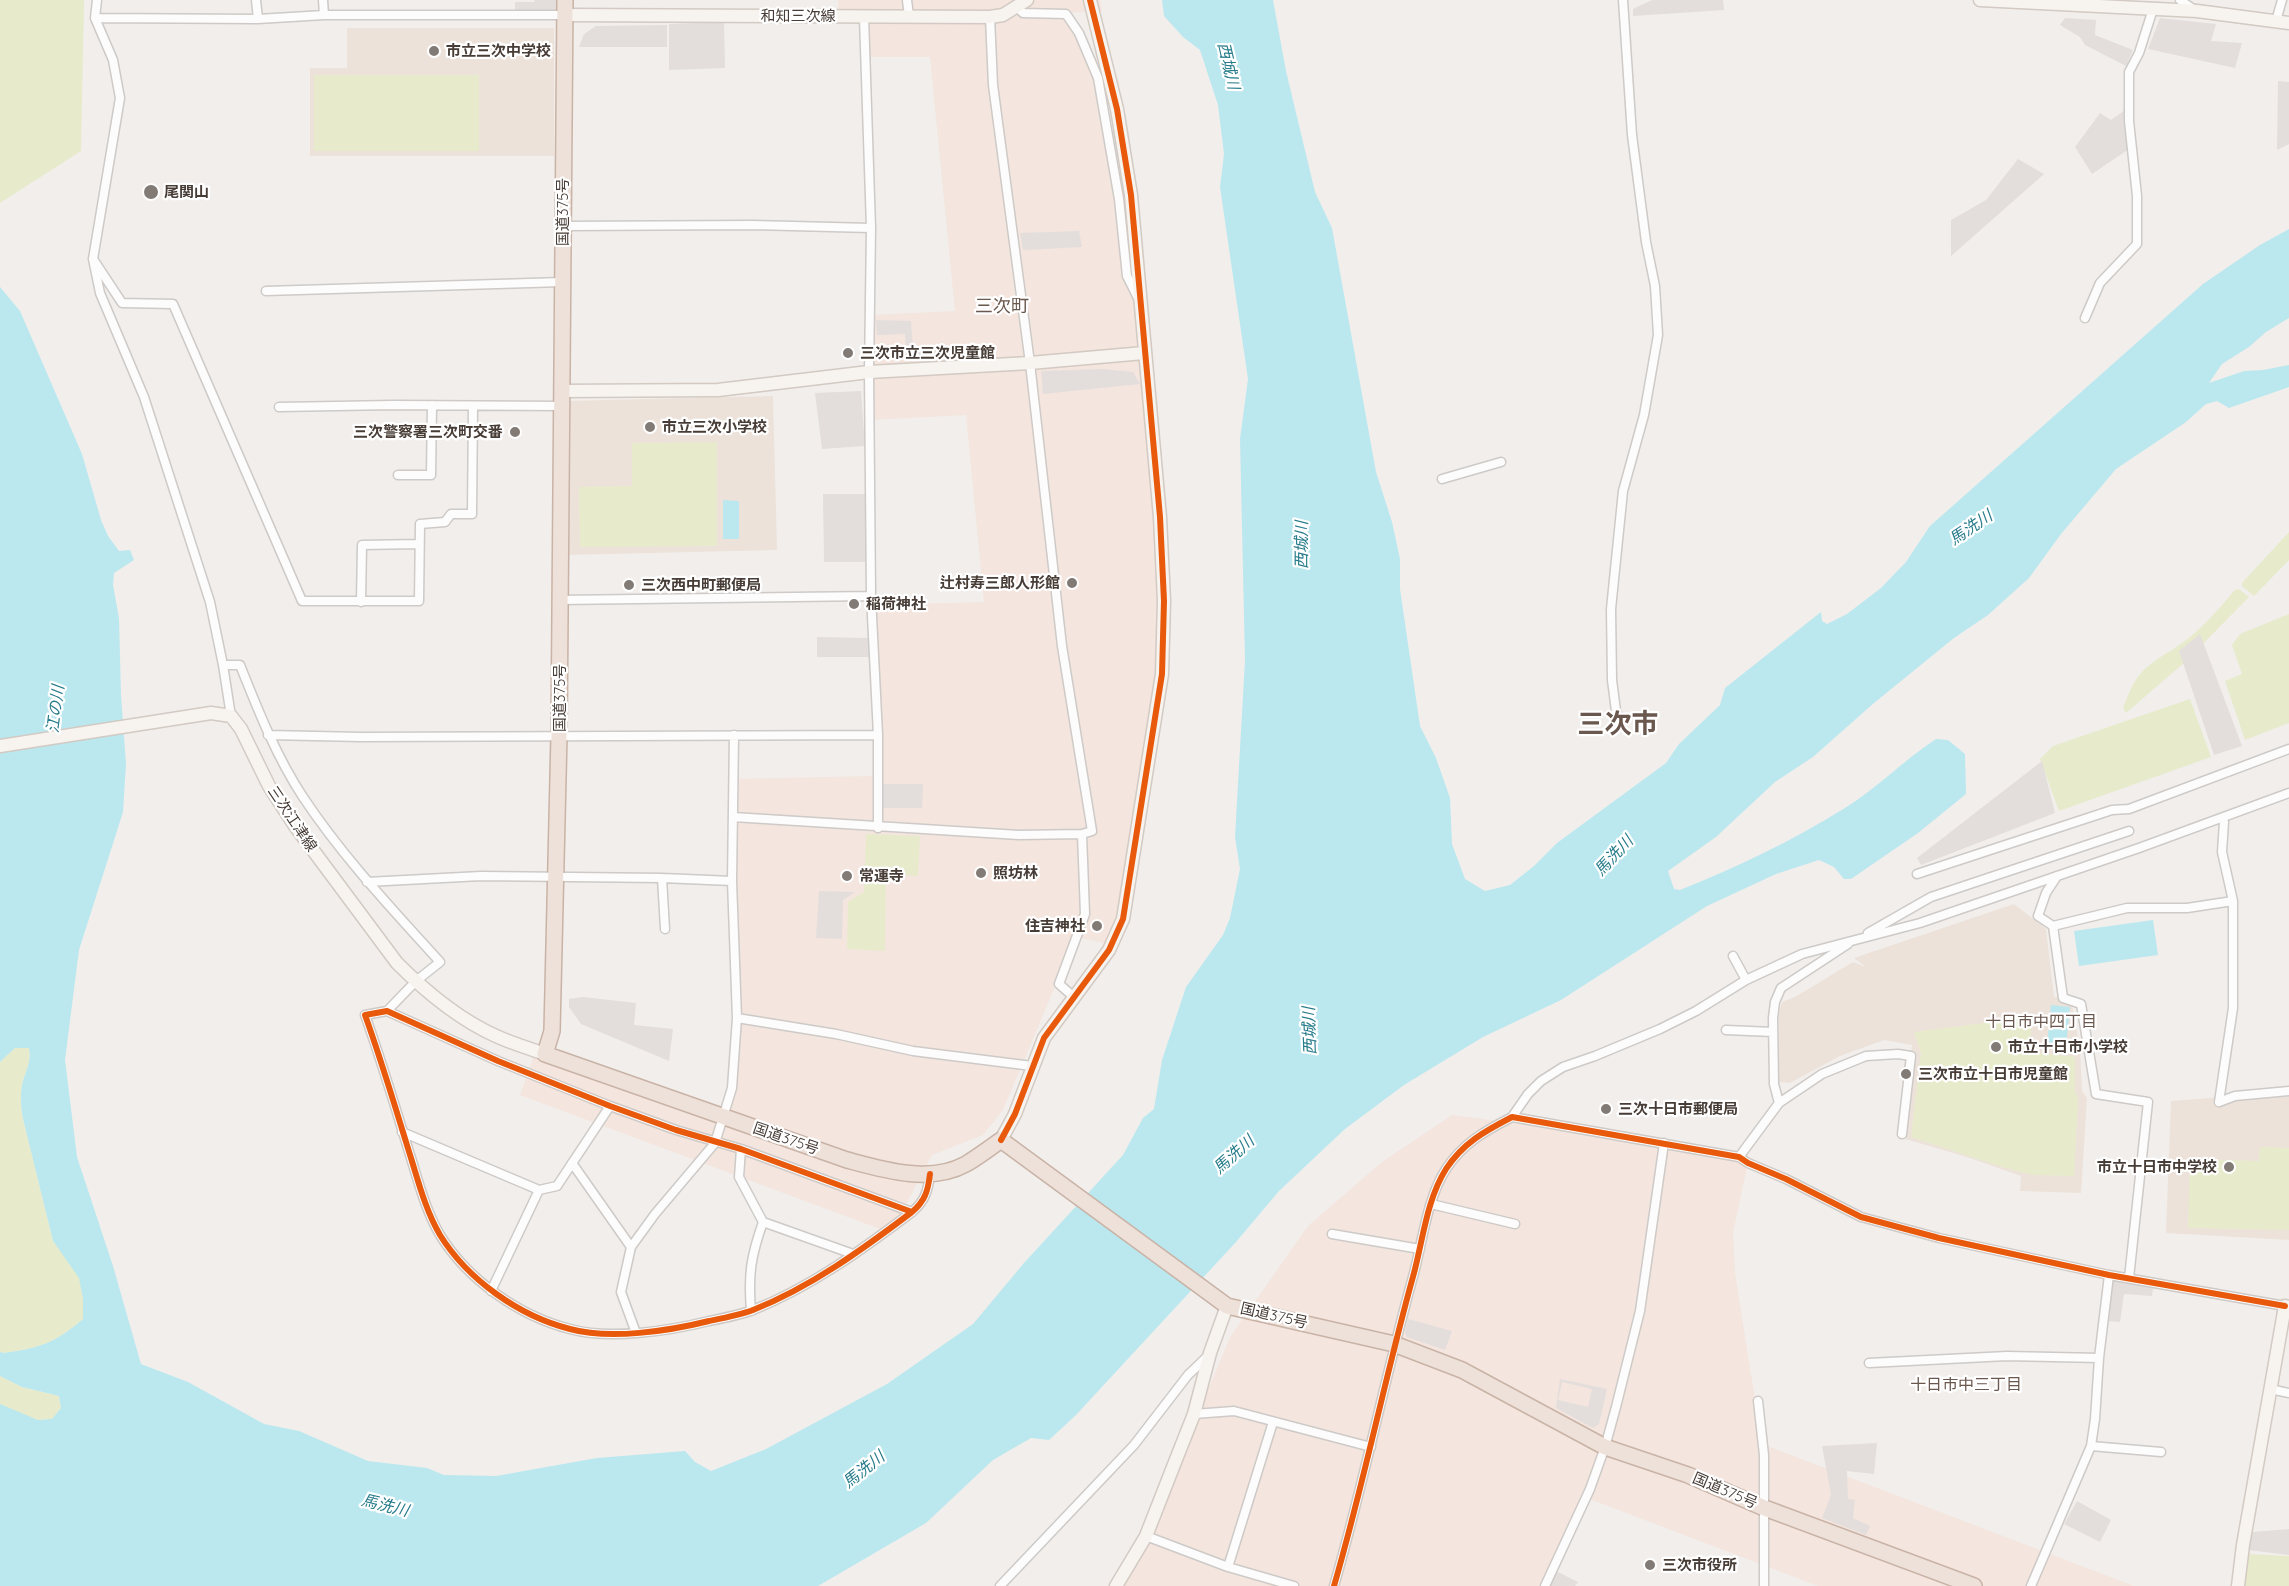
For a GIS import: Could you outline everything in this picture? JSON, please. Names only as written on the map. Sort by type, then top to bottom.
[{"type":"highway","name":"国道375号","points":[[565,8],[560,735],[552,1031],[545,1054],[847,1160],[891,1171],[930,1174],[964,1165],[1001,1140],[1227,1306],[1394,1344],[1462,1370],[1605,1447],[1688,1475],[1941,1581],[1974,1586]]},
{"type":"street","points":[[97,0],[94,18],[113,60],[120,98],[93,259],[100,293],[144,397],[210,602],[231,716]]},
{"type":"street","points":[[256,0],[258,19]]},
{"type":"street","points":[[323,0],[324,15]]},
{"type":"street","points":[[908,0],[909,16]]},
{"type":"street","points":[[1001,1140],[1015,1114],[1044,1038],[1109,950],[1123,919],[1162,674],[1164,601],[1160,517],[1131,195],[1116,109],[1090,0]]},
{"type":"street","points":[[1620,718],[1616,711],[1612,680],[1612,597],[1623,491],[1644,415],[1658,335],[1655,286],[1632,135],[1623,0]]},
{"type":"street","points":[[1980,0],[2197,11],[2289,23]]},
{"type":"street","points":[[2180,0],[2197,11]]},
{"type":"street","points":[[2276,21],[2282,0]]},
{"type":"street","points":[[1022,4],[1023,13],[1066,14],[1079,33],[1098,78],[1119,200],[1127,276],[1141,303]]},
{"type":"street","name":"和知三次線","points":[[565,8],[864,17],[990,17],[1003,15],[1022,4]]},
{"type":"street","points":[[94,18],[258,19],[565,8]]},
{"type":"street","points":[[2085,318],[2100,283],[2137,244],[2137,196],[2129,121],[2129,72],[2139,53],[2153,9]]},
{"type":"street","points":[[864,17],[871,228],[869,372],[871,596],[878,735],[878,828]]},
{"type":"street","points":[[733,817],[878,828],[1019,835],[1082,834],[1092,831],[1062,646],[1030,363],[993,84],[990,17]]},
{"type":"street","points":[[563,226],[753,225],[871,228]]},
{"type":"street","points":[[93,259],[122,303],[172,304],[302,601],[419,601],[420,524],[445,522],[452,514],[472,514],[473,406]]},
{"type":"street","points":[[266,291],[562,282]]},
{"type":"street","points":[[279,407],[473,406],[718,390],[869,372],[1030,363],[1144,353]]},
{"type":"street","points":[[399,475],[432,475],[432,405]]},
{"type":"street","points":[[1442,479],[1501,462]]},
{"type":"street","points":[[361,602],[362,545],[419,544]]},
{"type":"street","points":[[561,600],[871,596]]},
{"type":"street","points":[[223,665],[240,665],[268,735],[302,796],[367,882],[440,962],[416,981],[387,1011]]},
{"type":"street","points":[[0,746],[203,714],[224,713],[231,716]]},
{"type":"street","name":"三次江津線","points":[[231,716],[241,729],[269,786],[295,826],[397,963],[452,1010],[480,1028],[497,1037],[545,1054]]},
{"type":"street","points":[[268,735],[361,737],[878,735]]},
{"type":"street","points":[[636,1333],[621,1292],[632,1247],[655,1214],[716,1143],[732,1088],[737,1018],[732,881],[734,735]]},
{"type":"street","points":[[1917,874],[2112,810],[2129,809],[2289,749]]},
{"type":"street","points":[[1334,1586],[1354,1517],[1394,1344],[1431,1204],[1444,1172],[1458,1152],[1479,1134],[1512,1116],[1541,1081],[1563,1067],[1660,1029],[1696,1011],[1746,980],[1802,954],[1920,923],[2289,793]]},
{"type":"street","points":[[2221,818],[2224,822],[2222,852],[2233,901],[2233,1008],[2219,1102],[2235,1096],[2289,1092]]},
{"type":"street","points":[[1779,1103],[1774,1084],[1773,1032],[1775,1002],[1781,988],[1857,939],[1931,897],[2129,831]]},
{"type":"street","points":[[1075,998],[1059,984],[1085,914],[1082,834]]},
{"type":"street","points":[[367,882],[481,876],[732,881]]},
{"type":"street","points":[[2057,876],[2046,894],[2038,916],[2053,926],[2127,908],[2187,908],[2233,901]]},
{"type":"street","points":[[662,878],[665,929]]},
{"type":"street","points":[[2053,926],[2063,998],[2081,1004],[2096,1094],[2148,1102],[2129,1278]]},
{"type":"street","points":[[1733,956],[1746,980]]},
{"type":"street","points":[[912,1212],[741,1149],[716,1143],[610,1106],[498,1061],[387,1011],[365,1015],[425,1201],[440,1234],[463,1264],[491,1291],[520,1309],[570,1329],[610,1333],[671,1330],[752,1311],[786,1295],[853,1254],[912,1212],[928,1194],[930,1174]]},
{"type":"street","points":[[737,1018],[836,1034],[913,1051],[1032,1066]]},
{"type":"street","points":[[1726,1030],[1773,1032]]},
{"type":"street","points":[[1739,1157],[1779,1103],[1822,1074],[1866,1056],[1898,1054],[1911,1056],[1902,1134]]},
{"type":"street","points":[[402,1131],[539,1190],[557,1186],[610,1106]]},
{"type":"street","points":[[1512,1116],[1739,1157],[1861,1217],[1939,1238],[2109,1275],[2287,1306],[2270,1389],[2238,1586]]},
{"type":"street","points":[[1545,1586],[1590,1489],[1605,1447],[1640,1311],[1664,1143]]},
{"type":"street","points":[[741,1149],[739,1177],[763,1222],[853,1254]]},
{"type":"street","points":[[572,1163],[632,1247]]},
{"type":"street","points":[[491,1291],[539,1190]]},
{"type":"street","points":[[1431,1204],[1515,1224]]},
{"type":"street","points":[[752,1311],[749,1282],[752,1253],[763,1222]]},
{"type":"street","points":[[1332,1234],[1420,1249]]},
{"type":"street","points":[[2031,1586],[2091,1446],[2109,1275]]},
{"type":"street","points":[[1116,1586],[1146,1536],[1194,1414],[1210,1353],[1227,1306]]},
{"type":"street","points":[[1000,1586],[1134,1446],[1188,1375],[1210,1353]]},
{"type":"street","points":[[1869,1363],[2007,1356],[2099,1358]]},
{"type":"street","points":[[2270,1389],[2289,1393]]},
{"type":"street","points":[[1758,1401],[1764,1455],[1762,1507],[1764,1586]]},
{"type":"street","points":[[1194,1414],[1234,1411],[1371,1447]]},
{"type":"street","points":[[1228,1567],[1273,1422]]},
{"type":"street","points":[[2091,1446],[2161,1452]]},
{"type":"street","points":[[1146,1536],[1228,1567],[1294,1586]]},
{"type":"shaded area","points":[[535,0],[558,0],[557,12],[515,12],[515,2],[534,2]]},
{"type":"shaded area","points":[[838,0],[1100,0],[1102,11],[1068,13],[1090,56],[1112,134],[1139,276],[1166,621],[1114,945],[1076,937],[1003,1110],[983,1135],[932,1155],[891,1233],[520,1095],[536,1049],[724,1116],[733,1052],[730,946],[731,779],[875,776],[871,605],[984,602],[966,415],[869,420],[871,315],[955,311],[930,57],[869,57],[867,11],[838,12]]},
{"type":"shaded area","points":[[1652,0],[1723,0],[1724,10],[1633,16],[1633,9]]},
{"type":"shaded area","points":[[2065,18],[2096,20],[2095,35],[2133,50],[2126,66],[2085,45],[2080,37],[2060,25]]},
{"type":"shaded area","points":[[2160,18],[2216,24],[2211,41],[2242,43],[2235,68],[2148,49]]},
{"type":"shaded area","points":[[724,22],[725,68],[669,70],[669,24]]},
{"type":"shaded area","points":[[667,25],[667,47],[579,47],[584,34],[596,26]]},
{"type":"shaded area","points":[[347,28],[554,28],[554,156],[310,156],[310,68],[347,68]]},
{"type":"shaded area","points":[[2278,81],[2289,82],[2289,144],[2277,150]]},
{"type":"shaded area","points":[[2125,110],[2129,149],[2092,174],[2075,147],[2100,113],[2111,120]]},
{"type":"shaded area","points":[[2018,159],[2044,174],[1951,256],[1951,220],[1986,200]]},
{"type":"shaded area","points":[[1079,231],[1082,247],[1023,250],[1020,233]]},
{"type":"shaded area","points":[[876,320],[911,321],[913,349],[936,347],[936,358],[906,360],[905,334],[877,335]]},
{"type":"shaded area","points":[[1102,369],[1133,372],[1140,384],[1043,394],[1041,371]]},
{"type":"shaded area","points":[[861,391],[865,446],[822,449],[815,393]]},
{"type":"shaded area","points":[[773,396],[777,550],[566,555],[567,401]]},
{"type":"shaded area","points":[[823,494],[866,494],[867,562],[824,562]]},
{"type":"shaded area","points":[[2200,634],[2242,746],[2214,755],[2179,651]]},
{"type":"shaded area","points":[[817,637],[870,638],[871,657],[817,657]]},
{"type":"shaded area","points":[[2042,761],[2055,813],[1921,865],[1917,858]]},
{"type":"shaded area","points":[[879,784],[923,784],[922,808],[879,808]]},
{"type":"shaded area","points":[[819,891],[855,892],[843,900],[842,939],[816,938]]},
{"type":"shaded area","name":"市立十日市小学校","points":[[2014,904],[2046,929],[2054,997],[2071,999],[2080,1049],[2082,1091],[2087,1098],[2081,1193],[2020,1191],[2021,1176],[1902,1138],[1912,1045],[1884,1040],[1840,1056],[1790,1083],[1779,1082],[1779,1013],[1782,1002],[1795,997],[1853,962],[1866,967],[1854,958]]},
{"type":"shaded area","points":[[583,997],[636,1003],[634,1025],[673,1029],[669,1061],[581,1024],[569,1007],[569,999]]},
{"type":"shaded area","name":"市立十日市中学校","points":[[2289,1092],[2289,1240],[2166,1233],[2171,1101]]},
{"type":"shaded area","points":[[1452,1115],[1717,1150],[1748,1163],[1733,1233],[1735,1273],[1762,1444],[2134,1586],[1818,1586],[1587,1498],[1548,1586],[1118,1586],[1146,1540],[1230,1337],[1308,1226],[1382,1162]]},
{"type":"shaded area","points":[[2111,1280],[2153,1287],[2152,1296],[2124,1294],[2120,1322],[2106,1321]]},
{"type":"shaded area","points":[[1408,1319],[1452,1331],[1445,1350],[1407,1337],[1405,1332]]},
{"type":"shaded area","points":[[1560,1379],[1607,1389],[1599,1424],[1593,1428],[1556,1408]],"holes":[[[1562,1382],[1592,1389],[1588,1407],[1558,1400]]]},
{"type":"shaded area","points":[[1877,1443],[1874,1474],[1847,1471],[1848,1499],[1855,1500],[1853,1518],[1870,1526],[1866,1535],[1822,1518],[1831,1495],[1822,1446]]},
{"type":"shaded area","points":[[2077,1501],[2111,1520],[2100,1542],[2064,1524]]},
{"type":"shaded area","points":[[2289,1529],[2289,1555],[2248,1550],[2253,1532]]},
{"type":"shaded area","points":[[1550,1568],[1578,1582],[1575,1586],[1542,1586]]},
{"type":"green space","points":[[0,0],[84,0],[81,151],[0,203]]},
{"type":"green space","points":[[314,75],[479,75],[479,151],[314,151]]},
{"type":"green space","points":[[717,442],[717,546],[580,547],[579,487],[632,486],[632,443]]},
{"type":"green space","points":[[2289,532],[2289,560],[2254,596],[2242,586],[2242,583]]},
{"type":"green space","points":[[2239,589],[2249,597],[2185,662],[2126,713],[2123,708],[2141,673],[2194,634],[2235,590]]},
{"type":"green space","points":[[2289,614],[2289,723],[2245,740],[2225,681],[2242,674],[2232,645],[2240,634]]},
{"type":"green space","points":[[2190,699],[2211,757],[2059,811],[2040,759],[2053,746]]},
{"type":"green space","points":[[866,834],[920,836],[918,876],[886,874],[885,951],[847,949],[848,902],[864,892]]},
{"type":"green space","points":[[2031,1017],[2031,1052],[2075,1057],[2075,1091],[2078,1099],[2074,1176],[2032,1175],[1911,1137],[1921,1053],[1914,1032]]},
{"type":"green space","points":[[15,1048],[29,1048],[29,1063],[21,1090],[23,1118],[53,1241],[80,1278],[83,1319],[64,1334],[46,1343],[4,1353],[0,1352],[0,1062]]},
{"type":"green space","points":[[2260,1147],[2289,1148],[2289,1230],[2188,1228],[2190,1159],[2259,1161]]},
{"type":"green space","points":[[0,1376],[22,1387],[59,1396],[61,1408],[52,1419],[38,1420],[4,1407],[0,1404]]},
{"type":"green space","points":[[2248,1554],[2289,1556],[2289,1586],[2243,1586]]},
{"type":"water","points":[[1162,0],[1273,0],[1286,71],[1315,192],[1332,228],[1376,472],[1392,522],[1400,559],[1400,589],[1420,726],[1436,758],[1450,798],[1452,844],[1465,879],[1485,891],[1510,885],[1534,866],[1557,843],[1666,763],[1679,744],[1720,705],[1725,688],[1821,612],[1822,621],[1827,624],[1847,614],[1881,588],[1906,562],[1930,526],[2203,284],[2260,245],[2289,229],[2289,318],[2222,364],[2209,383],[2244,371],[2289,365],[2289,387],[2229,408],[2217,401],[2206,404],[2186,422],[2116,469],[2061,534],[2029,578],[1988,615],[1954,638],[1874,703],[1813,757],[1775,782],[1716,837],[1668,871],[1674,889],[1680,890],[1764,853],[1845,808],[1936,739],[1948,740],[1965,754],[1966,794],[1918,833],[1851,879],[1844,879],[1834,867],[1819,860],[1776,874],[1707,906],[1561,1000],[1483,1037],[1404,1085],[1345,1129],[1279,1191],[1236,1242],[1076,1415],[1049,1440],[1031,1438],[993,1460],[926,1523],[818,1586],[0,1586],[0,1404],[38,1420],[52,1419],[61,1408],[59,1396],[22,1387],[0,1376],[0,1352],[28,1349],[64,1334],[83,1319],[83,1299],[79,1278],[53,1241],[24,1123],[21,1095],[29,1063],[29,1048],[15,1048],[0,1062],[0,287],[20,311],[82,454],[101,520],[108,536],[119,551],[130,550],[134,560],[114,573],[113,585],[119,618],[126,764],[123,812],[79,950],[65,1060],[77,1157],[113,1266],[141,1364],[188,1382],[264,1424],[299,1431],[368,1461],[427,1468],[444,1475],[496,1476],[597,1458],[685,1451],[695,1462],[711,1471],[766,1449],[887,1384],[973,1324],[1024,1263],[1123,1155],[1143,1118],[1154,1109],[1162,1060],[1186,987],[1223,935],[1230,918],[1240,869],[1235,837],[1245,660],[1240,439],[1248,379],[1220,187],[1224,154],[1218,105],[1200,50],[1183,37],[1164,16]]},
{"type":"water","points":[[723,500],[739,501],[739,539],[723,539]]},
{"type":"water","points":[[2153,920],[2158,955],[2079,966],[2074,931]]},
{"type":"water","points":[[2051,1005],[2070,1007],[2066,1046],[2047,1044]]},
{"type":"cycle path","points":[[1001,1140],[1015,1114],[1044,1038],[1109,950],[1123,919],[1162,674],[1164,601],[1160,517],[1131,195],[1117,109],[1090,0]]},
{"type":"cycle path","points":[[912,1212],[741,1149],[676,1130],[610,1106],[498,1061],[387,1011],[365,1015],[423,1197],[440,1235],[465,1267],[496,1294],[532,1315],[570,1329],[603,1334],[658,1331],[737,1315],[774,1301],[816,1279],[912,1212],[925,1195],[930,1174]]},
{"type":"cycle path","points":[[1334,1586],[1434,1193],[1446,1169],[1467,1145],[1512,1117],[1739,1157],[1861,1217],[1939,1238],[2109,1275],[2285,1306]]},
{"type":"place","name":"市立三次中学校","points":[[434,51]]},
{"type":"place","name":"尾関山","points":[[151,192]]},
{"type":"place","name":"三次市立三次児童館","points":[[848,353]]},
{"type":"place","name":"市立三次小学校","points":[[650,427]]},
{"type":"place","name":"三次警察署三次町交番","points":[[515,432]]},
{"type":"place","name":"辻村寿三郎人形館","points":[[1072,583]]},
{"type":"place","name":"三次西中町郵便局","points":[[629,585]]},
{"type":"place","name":"稲荷神社","points":[[854,604]]},
{"type":"place","name":"照坊林","points":[[981,873]]},
{"type":"place","name":"常運寺","points":[[847,876]]},
{"type":"place","name":"住吉神社","points":[[1097,926]]},
{"type":"place","name":"市立十日市小学校","points":[[1996,1047]]},
{"type":"place","name":"三次市立十日市児童館","points":[[1906,1074]]},
{"type":"place","name":"三次十日市郵便局","points":[[1606,1109]]},
{"type":"place","name":"市立十日市中学校","points":[[2229,1167]]},
{"type":"place","name":"三次市役所","points":[[1650,1565]]},
{"type":"district","name":"三次町","points":[[1002,307]]},
{"type":"district","name":"三次市","points":[[1618,725]]},
{"type":"district","name":"十日市中四丁目","points":[[2041,1022]]},
{"type":"district","name":"十日市中三丁目","points":[[1966,1385]]},
{"type":"water label","name":"西城川","points":[[1228,66]]},
{"type":"water label","name":"馬洗川","points":[[1971,528]]},
{"type":"water label","name":"西城川","points":[[1302,545]]},
{"type":"water label","name":"江の川","points":[[56,709]]},
{"type":"water label","name":"馬洗川","points":[[1614,856]]},
{"type":"water label","name":"西城川","points":[[1310,1031]]},
{"type":"water label","name":"馬洗川","points":[[1234,1155]]},
{"type":"water label","name":"馬洗川","points":[[864,1470]]},
{"type":"water label","name":"馬洗川","points":[[385,1506]]}]
